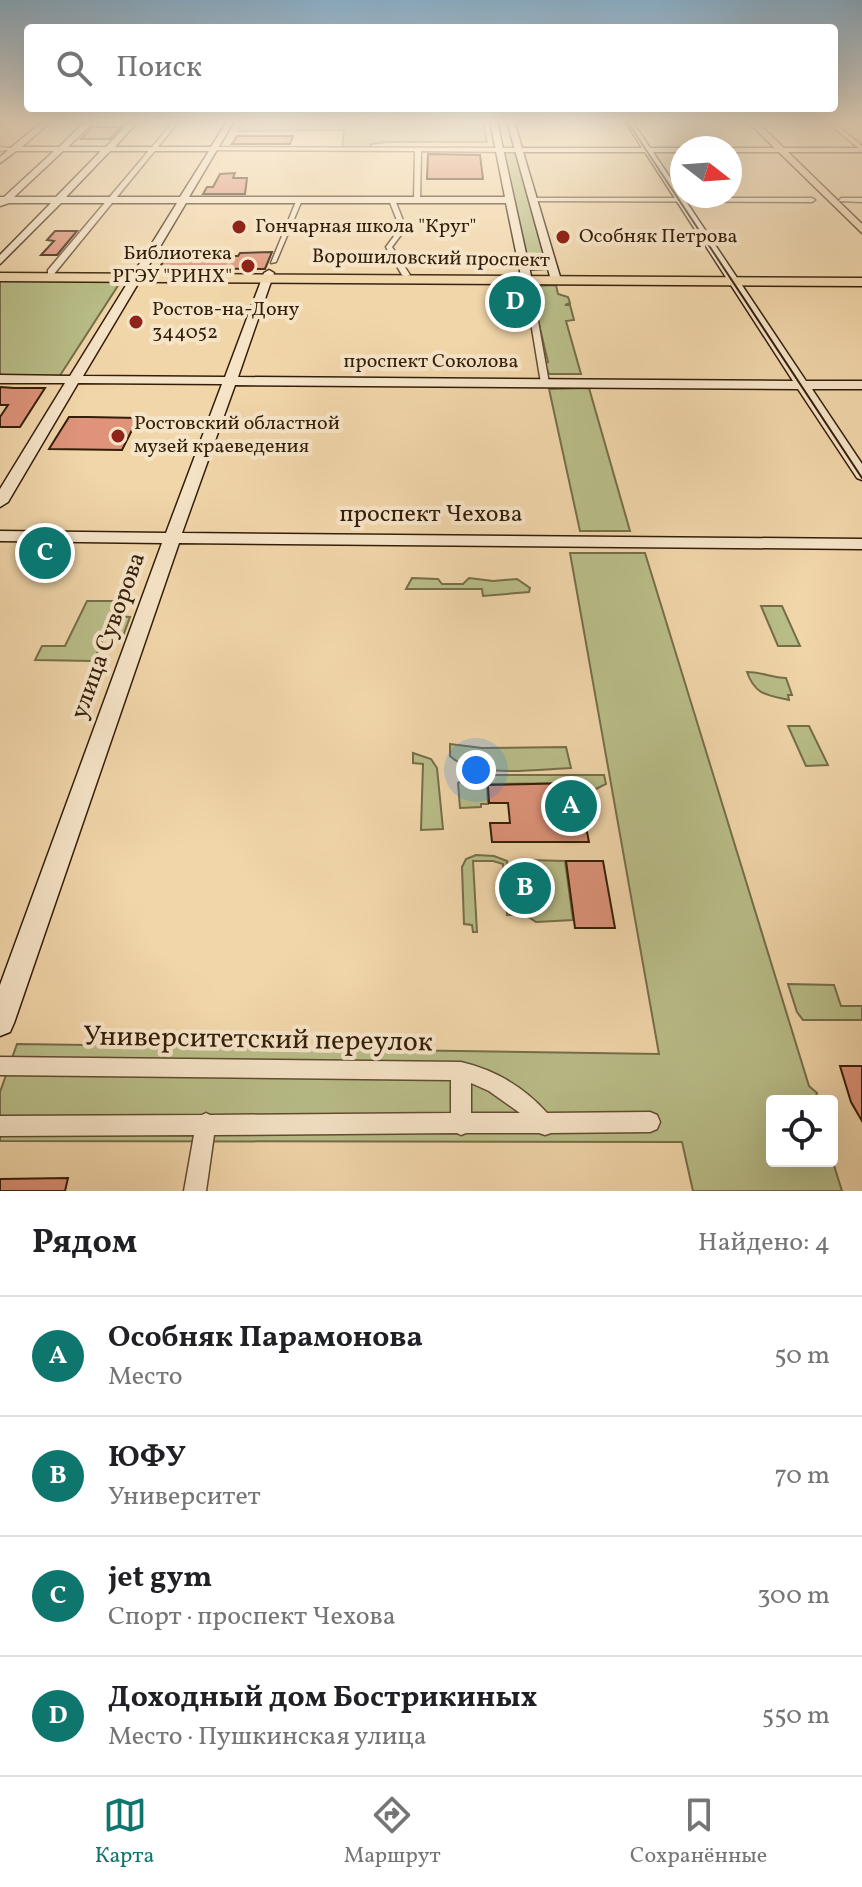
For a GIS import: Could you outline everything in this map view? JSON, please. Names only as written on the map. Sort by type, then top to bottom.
[{"type":"main road","points":[[812,177],[862,221]]},
{"type":"main road","points":[[837,200],[862,230]]},
{"type":"main road","name":"Ворошиловский проспект","points":[[270,270],[406,275],[862,279]]},
{"type":"main road","name":"Ворошиловский проспект","points":[[0,274],[135,275],[270,270],[525,274]]},
{"type":"main road","name":"Ворошиловский проспект","points":[[0,274],[135,275]]},
{"type":"street","points":[[2,202],[31,177]]},
{"type":"street","points":[[0,261],[82,177]]},
{"type":"street","points":[[51,272],[132,177]]},
{"type":"street","points":[[0,502],[195,177]]},
{"type":"street","points":[[417,177],[417,200]]},
{"type":"street","points":[[505,177],[545,383]]},
{"type":"street","points":[[527,177],[555,274]]},
{"type":"street","name":"улица Суворова","points":[[0,1023],[230,380],[299,200]]},
{"type":"street","points":[[392,200],[404,227],[389,247],[406,275]]},
{"type":"street","points":[[2,202],[510,200]]},
{"type":"street","points":[[534,200],[670,200]]},
{"type":"street","points":[[742,200],[862,200]]},
{"type":"street","points":[[684,208],[862,475]]},
{"type":"street","name":"проспект Соколова","points":[[0,379],[862,385]]},
{"type":"street","points":[[0,483],[71,379]]},
{"type":"street","name":"проспект Чехова","points":[[0,536],[862,544]]},
{"type":"street","name":"Университетский переулок","points":[[0,1066],[461,1071],[461,1125]]},
{"type":"street","points":[[461,1071],[477,1074],[526,1102],[545,1125]]},
{"type":"street","points":[[0,1126],[650,1122]]},
{"type":"street","points":[[195,1191],[206,1123]]},
{"type":"green space","points":[[509,177],[522,177],[547,266],[528,266]]},
{"type":"green space","points":[[0,281],[121,281],[59,377],[0,376]]},
{"type":"green space","points":[[556,285],[558,294],[568,297],[570,303],[565,305],[570,305],[574,320],[566,321],[581,374],[549,374],[545,364],[548,362],[530,286]]},
{"type":"green space","points":[[589,388],[630,531],[580,531],[549,389]]},
{"type":"green space","points":[[570,553],[645,553],[809,1086],[817,1093],[766,1095],[766,1167],[834,1167],[842,1191],[693,1191],[682,1142],[0,1141],[0,1092],[17,1044],[87,1045],[91,1033],[96,1033],[96,1038],[107,1042],[116,1033],[121,1034],[118,1045],[157,1047],[160,1035],[168,1035],[172,1044],[177,1044],[184,1036],[190,1036],[188,1047],[659,1054]]},
{"type":"green space","points":[[412,578],[438,579],[442,584],[463,584],[469,578],[493,581],[517,579],[530,588],[529,592],[483,596],[482,589],[406,589]]},
{"type":"green space","points":[[87,601],[115,601],[110,616],[130,617],[123,636],[104,636],[94,661],[35,660],[42,646],[65,646]]},
{"type":"green space","points":[[761,606],[782,606],[800,646],[778,646]]},
{"type":"green space","points":[[747,672],[786,678],[792,695],[788,695],[789,700],[763,693],[750,680]]},
{"type":"green space","points":[[788,726],[809,726],[828,765],[806,766]]},
{"type":"green space","points":[[450,744],[482,748],[566,747],[571,768],[508,771],[475,768],[450,756]]},
{"type":"green space","points":[[413,753],[431,759],[437,768],[443,829],[421,830],[423,764],[413,763]]},
{"type":"green space","points":[[470,775],[604,775],[606,784],[596,789],[593,800],[578,800],[582,797],[579,783],[487,784],[488,804],[460,808],[458,783]]},
{"type":"green space","points":[[476,855],[494,856],[507,861],[512,915],[507,915],[503,864],[473,861],[477,932],[473,932],[472,925],[464,924],[462,867],[466,859]]},
{"type":"green space","points":[[528,860],[565,861],[573,920],[536,922],[527,916],[522,870]]},
{"type":"green space","points":[[788,984],[834,985],[841,1006],[862,1006],[862,1020],[803,1020],[797,1012]]},
{"type":"building","points":[[219,177],[247,178],[245,194],[203,194],[207,187],[213,187]]},
{"type":"building","points":[[427,177],[483,177],[483,179],[427,179]]},
{"type":"building","points":[[55,231],[77,231],[57,255],[41,255],[54,241],[47,240]]},
{"type":"building","points":[[170,252],[219,252],[216,256],[238,256],[240,253],[272,252],[265,269],[159,268]]},
{"type":"building","points":[[0,387],[45,388],[20,427],[0,427],[0,417],[8,405],[0,405]]},
{"type":"building","name":"Ростовский областной музей краеведения","points":[[69,417],[138,418],[122,450],[49,449]]},
{"type":"building","points":[[579,783],[581,797],[577,797],[582,827],[586,827],[589,842],[492,842],[490,823],[510,823],[508,803],[489,803],[488,785]]},
{"type":"building","points":[[566,861],[603,861],[615,928],[575,928]]},
{"type":"building","points":[[840,1066],[862,1066],[862,1121],[851,1102]]},
{"type":"building","points":[[68,1178],[65,1191],[0,1191],[0,1179]]},
{"type":"tram line","points":[[664,177],[862,478]]},
{"type":"place","name":"Гончарная школа \"Круг\"","points":[[239,227]]},
{"type":"place","name":"Особняк Петрова","points":[[563,237]]},
{"type":"place","name":"Библиотека РГЭУ \"РИНХ\"","points":[[248,266]]},
{"type":"place","name":"Доходный дом Бострикиных","points":[[515,302]]},
{"type":"place","name":"Ростов-на-Дону 344052","points":[[136,322]]},
{"type":"place","name":"Ростовский областной музей краеведения","points":[[118,436]]},
{"type":"place","name":"jet gym","points":[[45,553]]},
{"type":"place","name":"Особняк Парамонова","points":[[571,806]]},
{"type":"place","name":"ЮФУ","points":[[525,888]]}]
